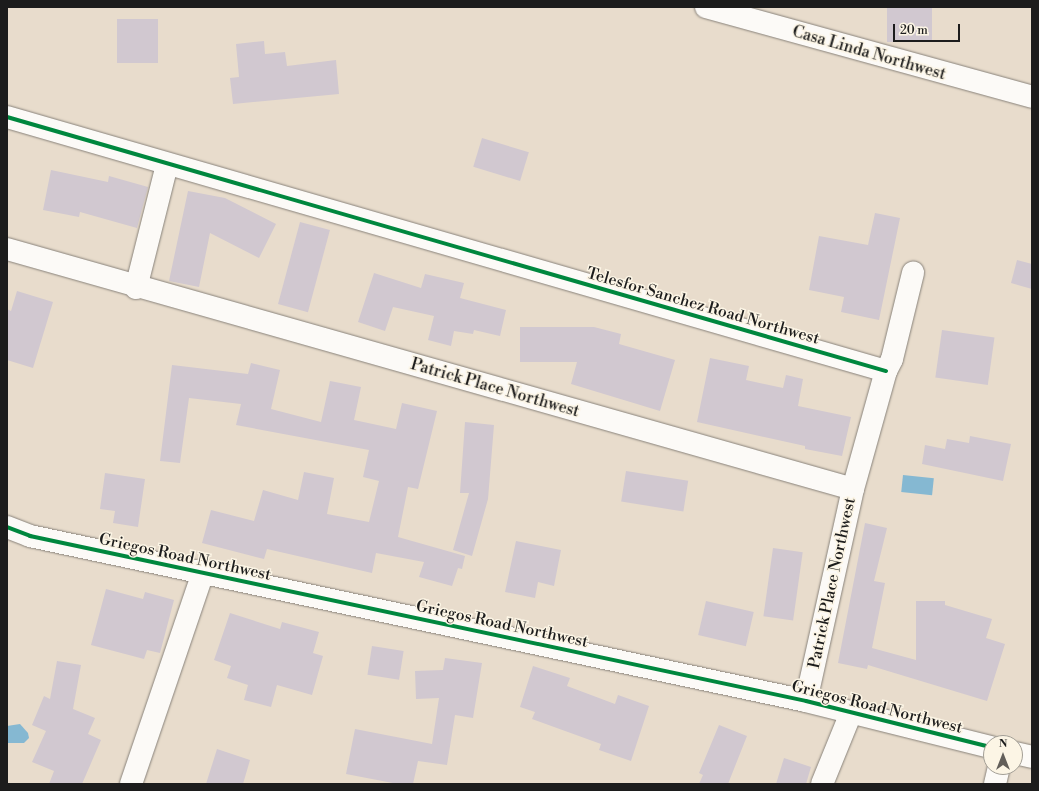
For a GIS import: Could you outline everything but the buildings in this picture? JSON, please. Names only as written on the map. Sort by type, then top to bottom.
[{"type":"street","name":"Casa Linda Northwest","points":[[706,7],[1032,97]]},
{"type":"street","name":"Telesfor Sanchez Road Northwest","points":[[7,117],[51,128],[167,165],[886,371]]},
{"type":"street","points":[[136,288],[167,165]]},
{"type":"street","name":"Patrick Place Northwest","points":[[7,249],[136,288],[853,489]]},
{"type":"street","name":"Patrick Place Northwest","points":[[806,701],[853,489],[886,371],[892,358],[913,273]]},
{"type":"street","name":"Griegos Road Northwest","points":[[7,527],[30,536],[806,701],[983,745]]},
{"type":"street","name":"Griegos Road Northwest","points":[[7,539],[30,536]]},
{"type":"street","points":[[131,784],[203,573]]},
{"type":"street","points":[[822,784],[851,713]]},
{"type":"water","points":[[903,475],[934,478],[932,495],[901,492]]},
{"type":"water","points":[[20,724],[28,733],[29,738],[24,743],[7,743],[7,726]]},
{"type":"cycle path","points":[[7,117],[886,371]]},
{"type":"cycle path","points":[[7,527],[30,536],[806,701],[983,745]]}]
